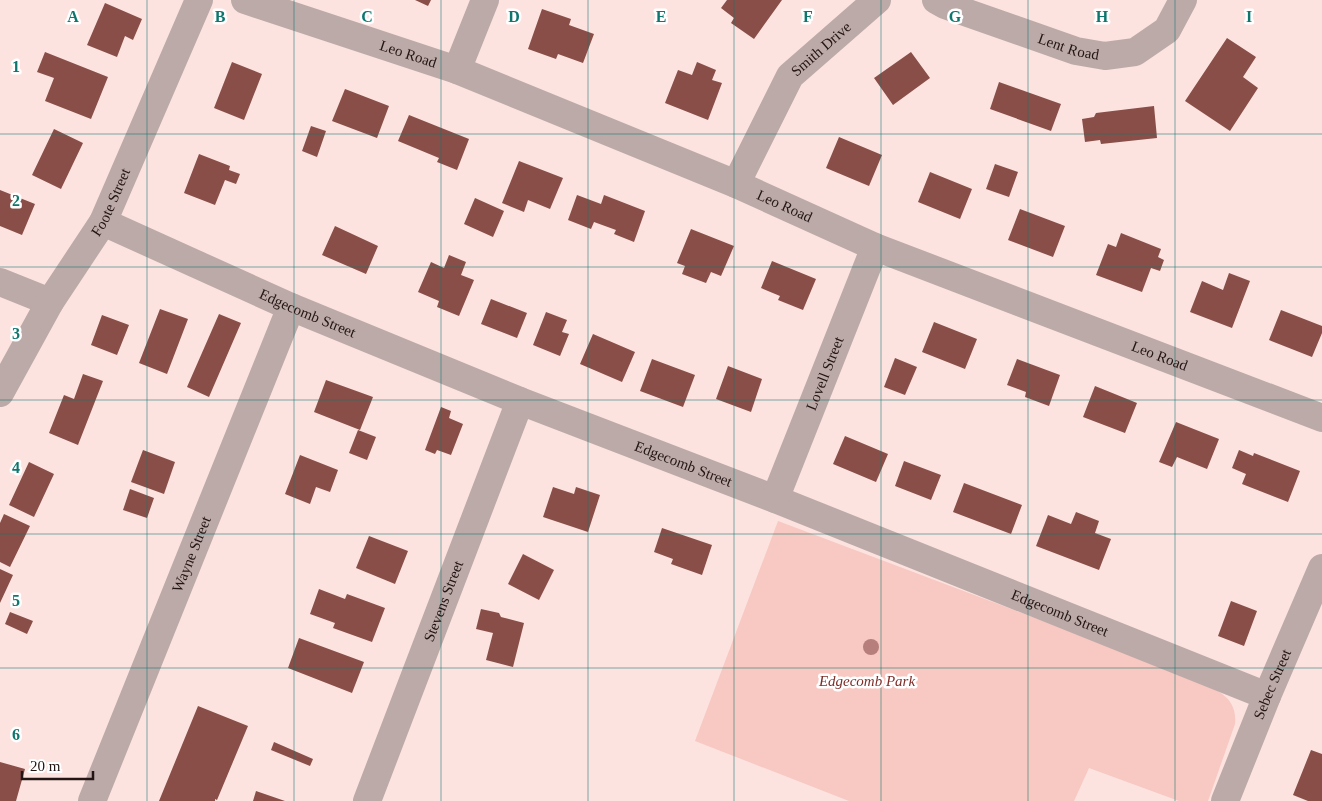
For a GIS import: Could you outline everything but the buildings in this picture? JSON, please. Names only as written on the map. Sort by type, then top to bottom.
[{"type":"street","name":"Foote Street","points":[[0,393],[50,302],[103,222],[199,0]]},
{"type":"street","name":"Leo Road","points":[[245,0],[456,70],[736,184],[875,247],[1322,418]]},
{"type":"street","points":[[456,70],[485,0]]},
{"type":"street","name":"Smith Drive","points":[[736,184],[790,76],[877,0]]},
{"type":"street","name":"Lent Road","points":[[936,0],[945,6],[1076,51],[1105,56],[1135,52],[1167,30],[1183,0]]},
{"type":"street","name":"Edgecomb Street","points":[[103,222],[291,307],[520,401],[775,499],[1267,696]]},
{"type":"street","name":"Lovell Street","points":[[775,499],[875,247]]},
{"type":"street","points":[[0,282],[50,302]]},
{"type":"street","name":"Wayne Street","points":[[92,801],[291,307]]},
{"type":"street","name":"Stevens Street","points":[[367,801],[520,401]]},
{"type":"street","name":"Sebec Street","points":[[1225,801],[1267,696],[1322,568]]},
{"type":"green space","name":"Edgecomb Park","points":[[778,521],[1194,678],[1217,690],[1229,700],[1233,707],[1235,724],[1208,801],[1179,801],[1089,768],[1074,801],[849,801],[695,741]]}]
